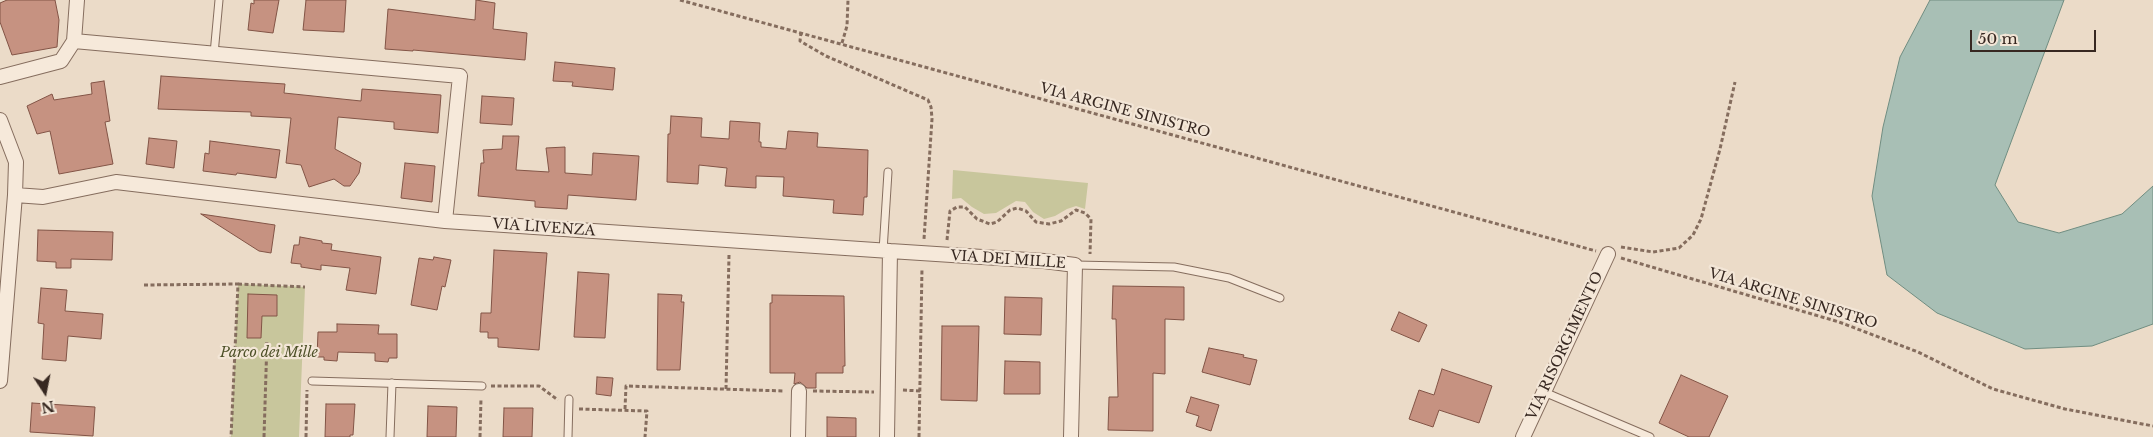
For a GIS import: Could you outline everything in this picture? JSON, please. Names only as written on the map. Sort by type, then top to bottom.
[{"type":"street","points":[[0,77],[61,61],[74,41],[77,0]]},
{"type":"street","points":[[74,41],[460,76],[445,221]]},
{"type":"street","points":[[0,120],[16,162],[15,195],[6,241],[0,381]]},
{"type":"street","name":"VIA LIVENZA","points":[[15,195],[43,197],[116,182],[445,221],[887,251]]},
{"type":"street","points":[[887,251],[887,437]]},
{"type":"street","name":"VIA DEI MILLE","points":[[887,251],[1082,265],[1071,437]]},
{"type":"street","name":"VIA RISORGIMENTO","points":[[1523,437],[1608,254]]},
{"type":"street","points":[[798,437],[799,391]]},
{"type":"lane","points":[[214,54],[218,0]]},
{"type":"lane","points":[[887,251],[888,172]]},
{"type":"lane","points":[[1082,265],[1174,267],[1229,278],[1280,298]]},
{"type":"lane","points":[[312,381],[482,386]]},
{"type":"lane","points":[[390,437],[392,383]]},
{"type":"lane","points":[[1544,392],[1650,437]]},
{"type":"lane","points":[[568,437],[569,399]]},
{"type":"path","name":"VIA ARGINE SINISTRO","points":[[680,0],[1564,242]]},
{"type":"path","points":[[842,43],[847,26],[848,0]]},
{"type":"path","points":[[801,32],[800,41],[826,56],[928,100],[931,107],[932,119],[923,254],[919,437]]},
{"type":"path","points":[[1608,254],[1617,247],[1653,252],[1680,248],[1693,235],[1701,219],[1718,157],[1735,82]]},
{"type":"path","points":[[946,255],[950,211],[958,207],[964,207],[977,219],[990,224],[998,222],[1010,210],[1017,208],[1026,211],[1036,222],[1049,224],[1061,220],[1076,210],[1085,213],[1091,219],[1082,265]]},
{"type":"path","points":[[726,389],[729,240]]},
{"type":"path","name":"VIA ARGINE SINISTRO","points":[[1654,267],[1839,322],[1918,352],[1993,389],[2065,409],[2153,426]]},
{"type":"path","points":[[231,437],[238,284]]},
{"type":"path","points":[[144,285],[238,284],[305,287]]},
{"type":"path","points":[[264,437],[267,340]]},
{"type":"path","points":[[306,437],[308,381],[312,381]]},
{"type":"path","points":[[480,437],[482,386],[539,386],[569,408],[647,411],[646,437]]},
{"type":"path","points":[[625,409],[626,386],[799,391],[920,391]]},
{"type":"green space","points":[[953,170],[1088,183],[1085,209],[1076,206],[1044,219],[1033,212],[1025,202],[1016,201],[996,213],[984,214],[961,198],[952,199]]},
{"type":"green space","name":"Parco dei Mille","points":[[238,284],[305,287],[299,437],[231,437]]},
{"type":"shaded area","points":[[1930,0],[2064,0],[1995,185],[2018,222],[2059,233],[2122,214],[2153,186],[2153,324],[2092,346],[2025,349],[1937,313],[1887,275],[1872,196],[1883,127],[1900,57]]},
{"type":"building","points":[[7,0],[55,0],[59,20],[57,47],[12,55],[0,22],[0,3]]},
{"type":"building","points":[[254,0],[279,0],[273,33],[248,30],[251,3],[254,4]]},
{"type":"building","points":[[306,0],[346,0],[344,32],[303,30]]},
{"type":"building","points":[[476,0],[495,3],[493,29],[527,33],[525,60],[385,49],[388,9],[475,20]]},
{"type":"building","points":[[555,62],[615,68],[613,90],[572,86],[573,82],[553,81]]},
{"type":"building","points":[[161,76],[285,84],[284,93],[361,101],[362,89],[441,95],[438,133],[394,129],[394,122],[338,117],[335,149],[361,163],[359,173],[350,186],[344,186],[334,179],[309,187],[301,165],[286,163],[291,118],[251,116],[251,112],[158,109]]},
{"type":"building","points":[[104,81],[110,121],[105,122],[113,164],[59,174],[50,131],[37,134],[27,106],[52,94],[54,100],[92,94],[91,83]]},
{"type":"building","points":[[482,96],[514,98],[512,125],[480,123]]},
{"type":"building","points":[[671,116],[702,118],[701,137],[729,139],[730,121],[760,123],[759,142],[761,142],[761,147],[786,149],[788,131],[818,133],[817,147],[868,150],[867,197],[864,197],[863,215],[833,213],[834,200],[783,196],[784,177],[756,176],[756,188],[725,186],[727,168],[699,165],[698,184],[667,182],[668,134],[670,134]]},
{"type":"building","points":[[503,136],[519,136],[516,170],[549,172],[546,148],[565,147],[565,173],[592,175],[593,153],[639,156],[636,200],[568,195],[567,209],[535,207],[535,201],[478,196],[481,163],[484,163],[483,150],[502,149]]},
{"type":"building","points":[[149,138],[177,141],[174,168],[146,164]]},
{"type":"building","points":[[210,141],[280,150],[276,178],[203,171],[205,153],[209,154]]},
{"type":"building","points":[[405,163],[435,166],[432,202],[401,198]]},
{"type":"building","points":[[201,214],[275,225],[271,253],[259,251]]},
{"type":"building","points":[[38,230],[113,232],[112,260],[71,259],[71,268],[56,268],[56,262],[37,261]]},
{"type":"building","points":[[300,237],[332,244],[331,250],[381,257],[376,294],[346,290],[350,268],[321,265],[321,270],[301,267],[301,264],[291,263],[294,245],[299,245]]},
{"type":"building","points":[[494,250],[547,253],[539,350],[498,347],[498,338],[488,338],[488,332],[480,332],[481,313],[491,313]]},
{"type":"building","points":[[434,257],[451,260],[445,287],[442,286],[437,310],[411,305],[419,258],[433,260]]},
{"type":"building","points":[[578,272],[609,274],[605,338],[574,337]]},
{"type":"building","points":[[1113,286],[1184,287],[1184,320],[1165,319],[1165,374],[1153,373],[1153,431],[1108,430],[1109,397],[1118,397],[1116,319],[1112,319]]},
{"type":"building","points":[[41,288],[67,290],[65,311],[103,314],[101,339],[68,336],[66,361],[42,359],[44,324],[38,323]]},
{"type":"building","points":[[248,294],[277,295],[277,316],[262,316],[261,338],[247,338]]},
{"type":"building","points":[[658,294],[682,295],[681,302],[684,302],[680,370],[657,370]]},
{"type":"building","points":[[772,295],[844,296],[845,366],[843,366],[843,373],[816,373],[816,388],[807,388],[800,382],[794,384],[795,373],[770,373],[770,303],[772,303]]},
{"type":"building","points":[[1005,297],[1042,298],[1041,335],[1004,334]]},
{"type":"building","points":[[1399,312],[1427,325],[1419,342],[1391,330]]},
{"type":"building","points":[[337,324],[379,325],[378,334],[397,334],[397,358],[389,358],[388,362],[375,361],[375,353],[338,352],[337,361],[324,360],[324,357],[317,357],[318,332],[337,332]]},
{"type":"building","points":[[942,326],[979,326],[977,401],[941,400]]},
{"type":"building","points":[[1209,348],[1244,355],[1243,357],[1257,360],[1250,385],[1202,372]]},
{"type":"building","points":[[1005,361],[1040,362],[1040,394],[1004,394]]},
{"type":"building","points":[[1442,369],[1492,386],[1479,423],[1439,410],[1433,427],[1409,419],[1419,390],[1434,395]]},
{"type":"building","points":[[1681,375],[1728,396],[1709,437],[1689,437],[1659,423]]},
{"type":"building","points":[[597,377],[613,378],[611,396],[596,394]]},
{"type":"building","points":[[1191,397],[1219,405],[1211,431],[1196,426],[1199,416],[1186,412]]},
{"type":"building","points":[[32,403],[95,407],[93,436],[30,432]]},
{"type":"building","points":[[326,404],[355,404],[353,435],[350,435],[350,437],[325,437]]},
{"type":"building","points":[[428,406],[457,407],[456,437],[427,437]]},
{"type":"building","points":[[504,408],[533,408],[532,437],[503,437]]},
{"type":"building","points":[[827,417],[856,418],[856,437],[827,437]]}]
